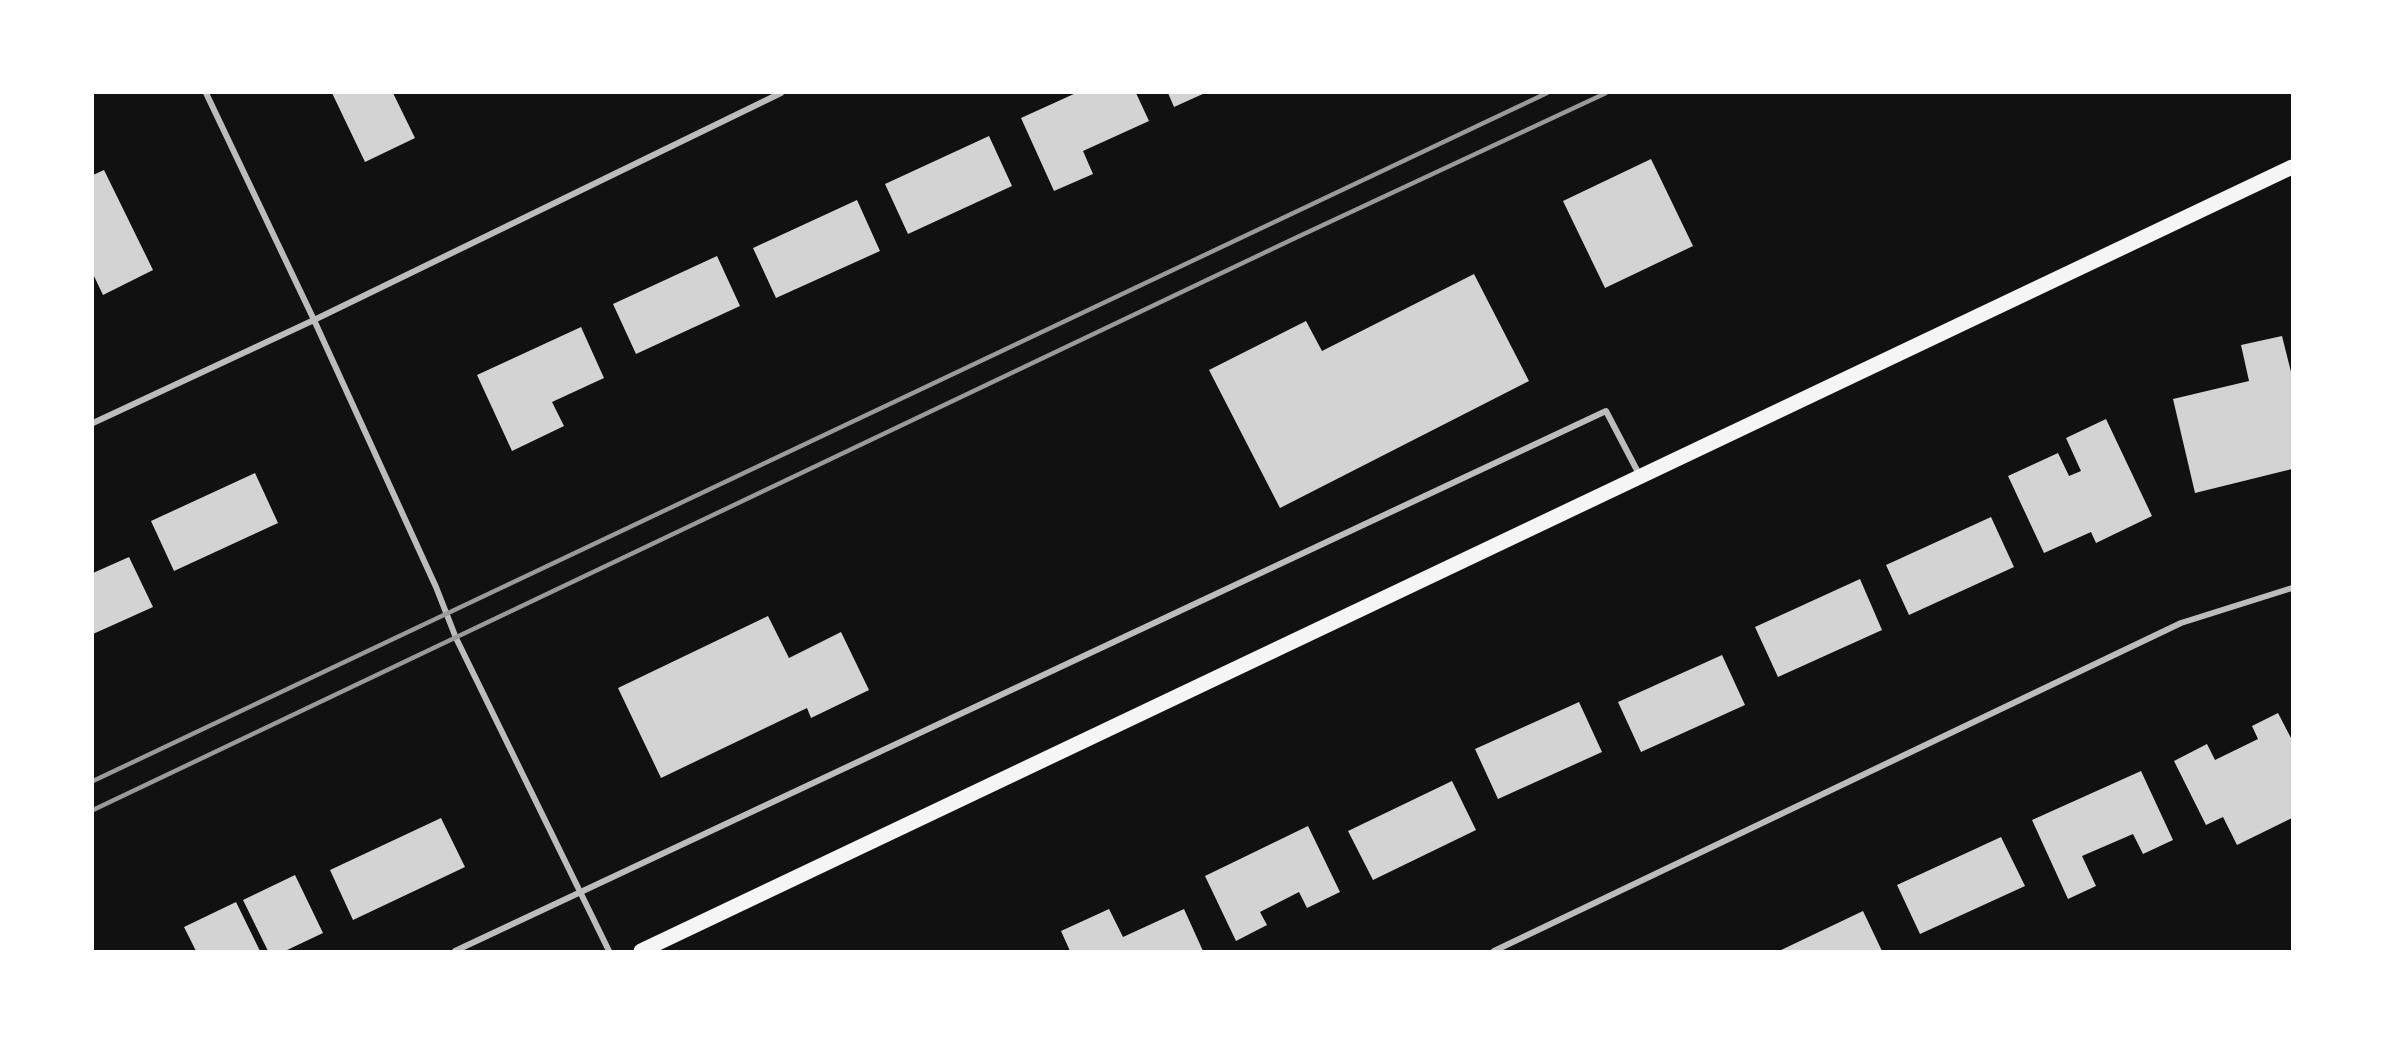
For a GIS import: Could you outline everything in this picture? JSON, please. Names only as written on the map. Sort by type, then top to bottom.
[{"type":"main road","points":[[641,951],[2292,167]]},
{"type":"street","points":[[206,93],[314,320],[436,587],[449,622],[609,951]]},
{"type":"street","points":[[93,423],[314,320],[781,93]]},
{"type":"street","points":[[455,951],[1606,411],[1640,476]]},
{"type":"street","points":[[1494,951],[2181,623],[2292,588]]},
{"type":"building","points":[[332,93],[393,93],[415,138],[365,162]]},
{"type":"building","points":[[1076,93],[1136,93],[1149,121],[1083,151],[1093,174],[1054,191],[1021,118]]},
{"type":"building","points":[[1168,93],[1205,93],[1174,107]]},
{"type":"building","points":[[989,136],[1012,186],[908,234],[885,184]]},
{"type":"building","points":[[1651,159],[1693,246],[1605,288],[1563,201]]},
{"type":"building","points":[[104,170],[153,270],[103,295],[93,274],[93,175]]},
{"type":"building","points":[[857,200],[880,251],[776,298],[753,248]]},
{"type":"building","points":[[717,256],[740,306],[636,354],[613,304]]},
{"type":"building","points":[[1474,274],[1529,381],[1280,508],[1209,370],[1306,321],[1322,351]]},
{"type":"building","points":[[581,327],[604,378],[552,402],[564,426],[512,451],[477,375]]},
{"type":"building","points":[[2282,336],[2292,376],[2292,469],[2195,493],[2173,399],[2249,381],[2241,345]]},
{"type":"building","points":[[2106,419],[2152,516],[2096,543],[2091,532],[2044,553],[2008,476],[2058,453],[2069,476],[2081,471],[2066,438]]},
{"type":"building","points":[[255,473],[278,523],[174,571],[151,521]]},
{"type":"building","points":[[1991,517],[2014,567],[1909,615],[1886,565]]},
{"type":"building","points":[[129,557],[153,607],[93,634],[93,573]]},
{"type":"building","points":[[1860,579],[1882,630],[1778,677],[1755,627]]},
{"type":"building","points":[[768,616],[789,658],[841,632],[869,690],[811,718],[807,708],[661,778],[618,688]]},
{"type":"building","points":[[1722,655],[1745,705],[1641,752],[1618,702]]},
{"type":"building","points":[[1579,702],[1602,752],[1498,799],[1475,749]]},
{"type":"building","points":[[2278,713],[2292,740],[2292,818],[2237,845],[2223,817],[2206,825],[2174,761],[2207,744],[2215,760],[2258,739],[2252,726]]},
{"type":"building","points":[[2141,771],[2173,840],[2143,854],[2133,834],[2082,856],[2096,886],[2068,899],[2032,820]]},
{"type":"building","points":[[1452,781],[1476,830],[1373,880],[1348,831]]},
{"type":"building","points":[[441,818],[465,867],[353,920],[330,870]]},
{"type":"building","points":[[1308,826],[1340,892],[1307,908],[1299,892],[1260,912],[1267,925],[1236,941],[1205,876]]},
{"type":"building","points":[[2001,837],[2025,886],[1920,934],[1897,885]]},
{"type":"building","points":[[295,875],[323,933],[285,951],[268,951],[243,900]]},
{"type":"building","points":[[236,902],[260,951],[196,951],[184,927]]},
{"type":"building","points":[[1109,909],[1123,937],[1184,909],[1203,951],[1070,951],[1061,931]]},
{"type":"building","points":[[1863,911],[1882,951],[1779,951]]},
{"type":"railway","points":[[93,781],[1547,93]]},
{"type":"railway","points":[[93,810],[1291,240],[1606,93]]}]
